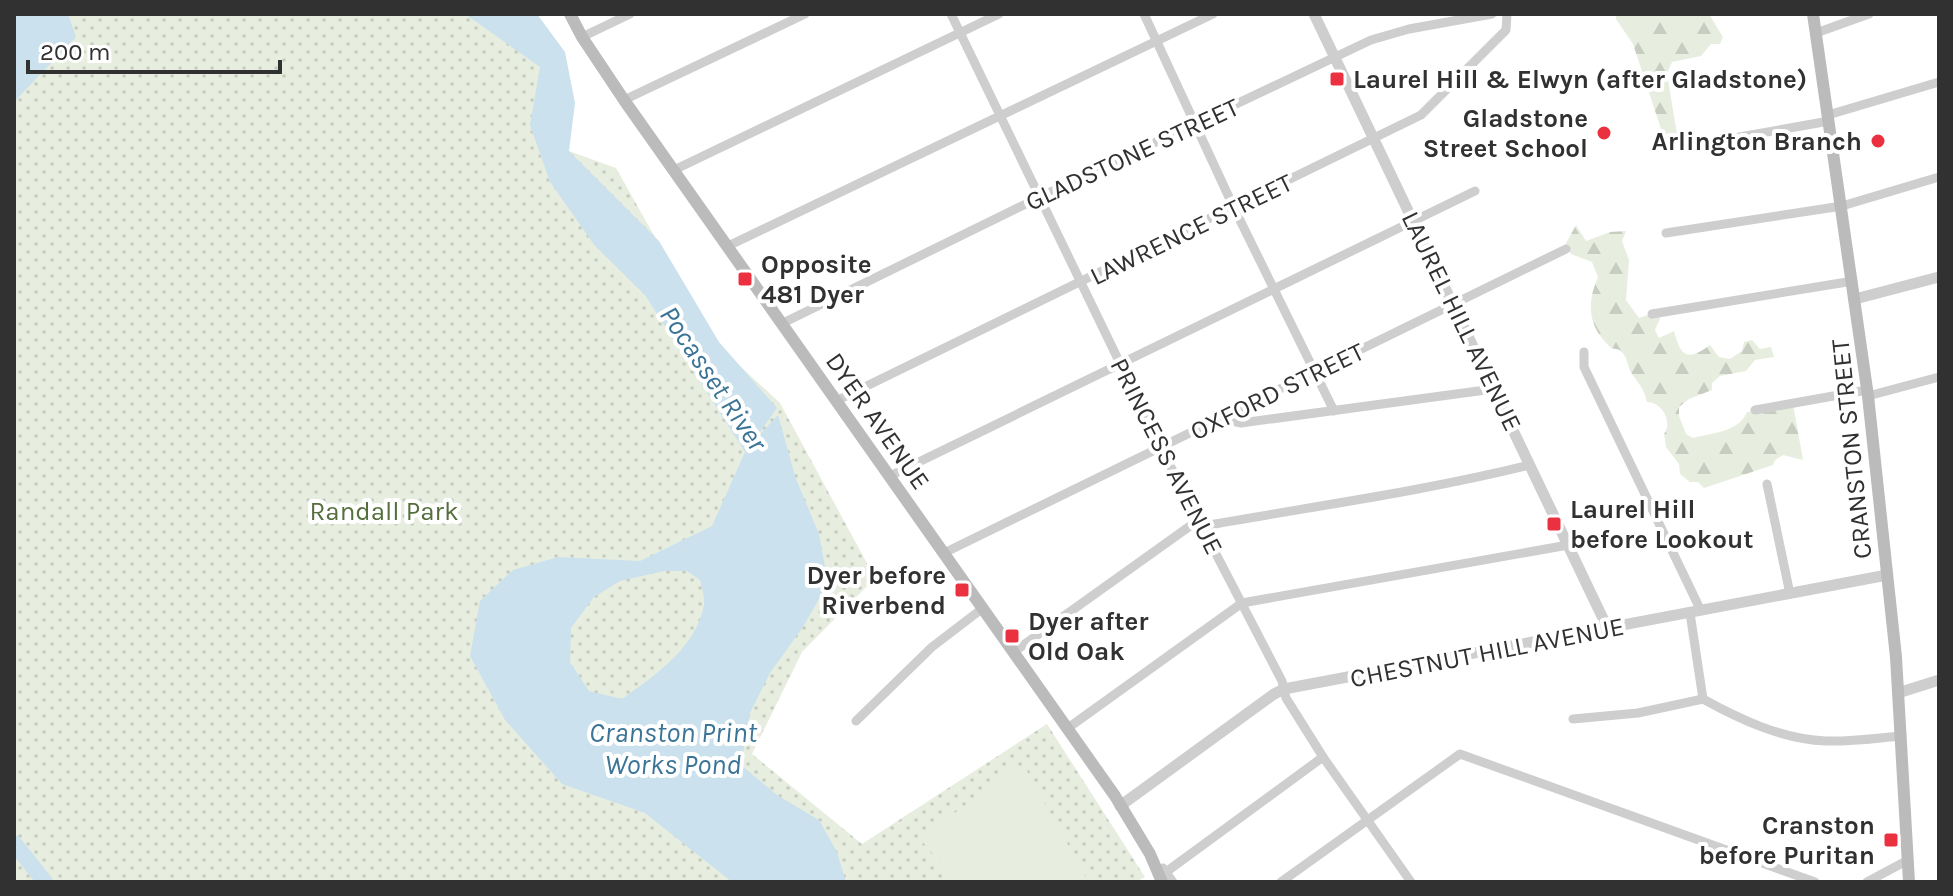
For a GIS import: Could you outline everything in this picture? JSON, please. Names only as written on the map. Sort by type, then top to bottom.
[{"type":"main road","name":"DYER AVENUE","points":[[570,14],[624,100],[1068,728],[1164,877]]},
{"type":"main road","name":"CRANSTON STREET","points":[[1813,14],[1867,393],[1902,736],[1909,882]]},
{"type":"street","points":[[582,37],[630,14]]},
{"type":"street","points":[[624,100],[805,14]]},
{"type":"street","name":"PRINCESS AVENUE","points":[[951,14],[1080,283],[1242,603],[1286,698],[1323,757],[1411,882]]},
{"type":"street","points":[[674,170],[999,14]]},
{"type":"street","points":[[1144,14],[1234,208],[1334,411]]},
{"type":"street","points":[[728,246],[1213,14]]},
{"type":"street","name":"LAUREL HILL AVENUE","points":[[1314,14],[1608,629]]},
{"type":"street","name":"GLADSTONE STREET","points":[[783,323],[1371,40],[1409,29],[1492,14]]},
{"type":"street","name":"LAWRENCE STREET","points":[[836,401],[1421,115],[1506,30],[1507,14]]},
{"type":"street","points":[[1816,33],[1869,14]]},
{"type":"street","points":[[1683,147],[1828,118],[1939,82]]},
{"type":"street","points":[[1666,233],[1842,206],[1939,177]]},
{"type":"street","points":[[890,476],[1475,191]]},
{"type":"street","name":"OXFORD STREET","points":[[944,553],[1566,249]]},
{"type":"street","points":[[1855,299],[1939,277]]},
{"type":"street","points":[[1652,314],[1853,281]]},
{"type":"street","points":[[1584,352],[1584,367],[1695,612],[1703,699]]},
{"type":"street","points":[[1755,410],[1867,393],[1939,377]]},
{"type":"street","points":[[1220,418],[1241,423],[1493,389]]},
{"type":"street","points":[[1015,651],[1190,526],[1461,482],[1530,465]]},
{"type":"street","points":[[1767,484],[1790,594]]},
{"type":"street","points":[[1068,728],[1242,603],[1568,545]]},
{"type":"street","name":"CHESTNUT HILL AVENUE","points":[[1120,806],[1249,711],[1284,689],[1887,575]]},
{"type":"street","points":[[856,721],[932,647],[983,608]]},
{"type":"street","points":[[1898,693],[1939,680]]},
{"type":"street","points":[[1573,719],[1638,713],[1703,699],[1737,718],[1792,736],[1827,741],[1902,736]]},
{"type":"street","points":[[1281,882],[1460,754],[1815,882]]},
{"type":"street","points":[[1164,877],[1323,757]]},
{"type":"street","points":[[1867,882],[1908,860]]},
{"type":"street","name":"DYER AVENUE","points":[[1164,877],[1173,882]]},
{"type":"green space","name":"Randall Park","points":[[14,14],[536,14],[568,69],[569,151],[616,168],[714,342],[780,403],[875,578],[802,652],[752,754],[862,844],[1047,724],[1145,877],[1136,882],[14,882]]},
{"type":"green space","points":[[1616,14],[1709,14],[1723,37],[1720,44],[1711,44],[1701,56],[1672,62],[1667,74],[1677,134],[1682,144],[1664,138],[1633,44],[1616,19]]},
{"type":"green space","points":[[1576,225],[1586,241],[1610,232],[1626,231],[1622,241],[1629,260],[1626,300],[1639,318],[1659,311],[1661,316],[1655,330],[1659,338],[1674,331],[1679,347],[1686,354],[1691,355],[1710,345],[1719,357],[1730,359],[1742,351],[1744,342],[1752,340],[1760,349],[1771,347],[1774,357],[1755,360],[1746,371],[1720,376],[1712,383],[1712,390],[1689,399],[1679,407],[1686,434],[1693,438],[1716,433],[1738,424],[1747,412],[1793,404],[1803,460],[1783,455],[1773,465],[1704,488],[1680,474],[1679,464],[1666,447],[1664,434],[1667,419],[1657,405],[1647,402],[1623,353],[1609,346],[1596,330],[1591,304],[1598,277],[1592,262],[1571,254],[1565,245]]},
{"type":"green space","points":[[1014,768],[1027,771],[1087,879],[1081,882],[957,882],[920,839]]},
{"type":"water","points":[[14,14],[68,14],[76,37],[14,102]]},
{"type":"water","name":"Cranston Print Works Pond","points":[[465,14],[537,14],[565,52],[575,103],[569,151],[659,241],[719,342],[777,408],[753,442],[778,415],[796,479],[819,534],[828,583],[803,627],[770,673],[750,713],[741,765],[777,795],[819,820],[837,852],[846,882],[732,882],[645,813],[562,784],[505,720],[470,656],[480,601],[513,570],[558,557],[640,561],[712,526],[745,452],[645,295],[595,246],[550,182],[530,125],[540,67]],"holes":[[[664,571],[687,571],[700,580],[704,602],[699,620],[683,648],[622,699],[589,691],[570,662],[571,628],[594,597],[620,581]]]},
{"type":"waterway","name":"Pocasset River","points":[[14,843],[45,882]]},
{"type":"place","name":"Laurel Hill & Elwyn (after Gladstone)","points":[[1337,79]]},
{"type":"place","name":"Gladstone Street School","points":[[1604,133]]},
{"type":"place","name":"Arlington Branch","points":[[1878,141]]},
{"type":"place","name":"Opposite 481 Dyer","points":[[745,279]]},
{"type":"place","name":"Laurel Hill before Lookout","points":[[1554,524]]},
{"type":"place","name":"Dyer before Riverbend","points":[[962,590]]},
{"type":"place","name":"Dyer after Old Oak","points":[[1012,636]]},
{"type":"place","name":"Cranston before Puritan","points":[[1891,840]]}]
